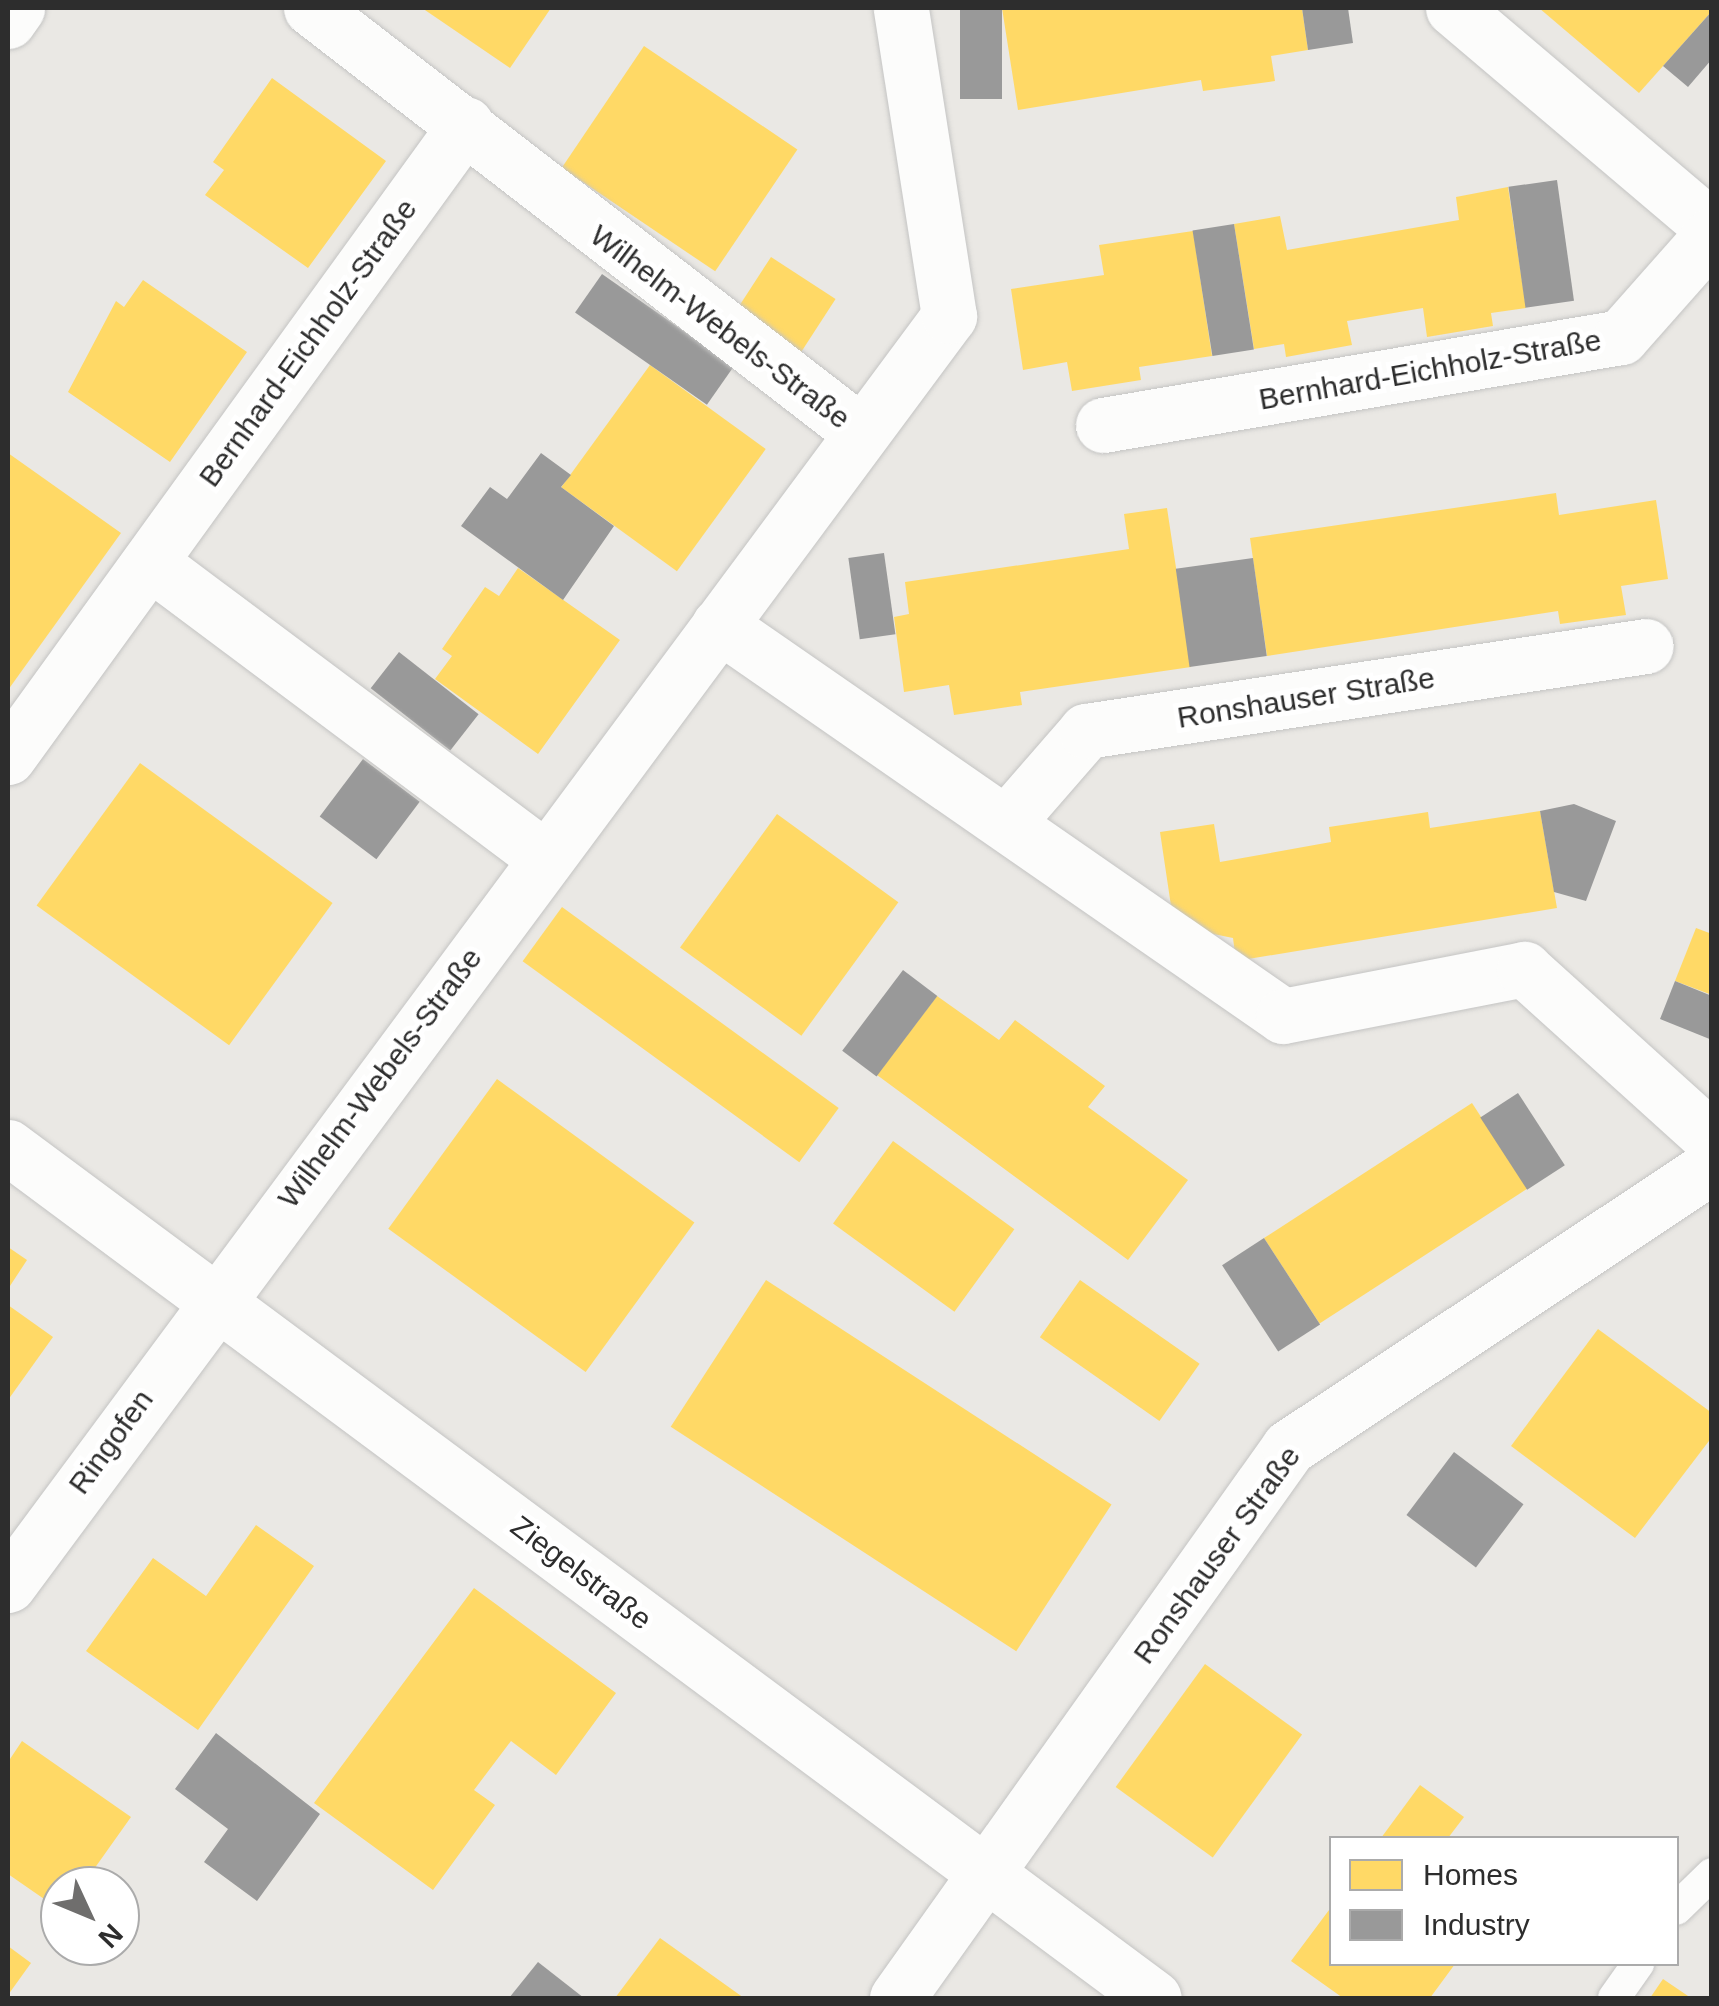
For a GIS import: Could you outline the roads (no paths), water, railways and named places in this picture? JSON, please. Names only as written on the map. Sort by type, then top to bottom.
[{"type":"street","points":[[8,21],[17,8]]},
{"type":"street","points":[[311,8],[466,124]]},
{"type":"street","name":"Wilhelm-Webels-Straße","points":[[215,1298],[719,625],[860,430],[950,316],[900,8]]},
{"type":"street","name":"Bernhard-Eichholz-Straße","points":[[1103,424],[1621,337],[1712,231],[1453,8]]},
{"type":"street","name":"Wilhelm-Webels-Straße","points":[[466,124],[581,224],[860,430]]},
{"type":"street","name":"Bernhard-Eichholz-Straße","points":[[151,562],[466,124]]},
{"type":"street","points":[[8,756],[151,562],[545,858]]},
{"type":"street","points":[[719,625],[1283,1016],[1524,969],[1712,1140]]},
{"type":"street","name":"Ronshauser Straße","points":[[1007,822],[1086,731],[1646,646]]},
{"type":"street","name":"Ziegelstraße","points":[[8,1147],[986,1878],[1154,1998]]},
{"type":"street","name":"Ronshauser Straße","points":[[897,1998],[1289,1447],[1712,1166]]},
{"type":"street","name":"Ringofen","points":[[8,1585],[215,1298]]},
{"type":"lane","points":[[1679,1906],[1712,1874]]},
{"type":"lane","points":[[1614,1998],[1637,1966]]}]
